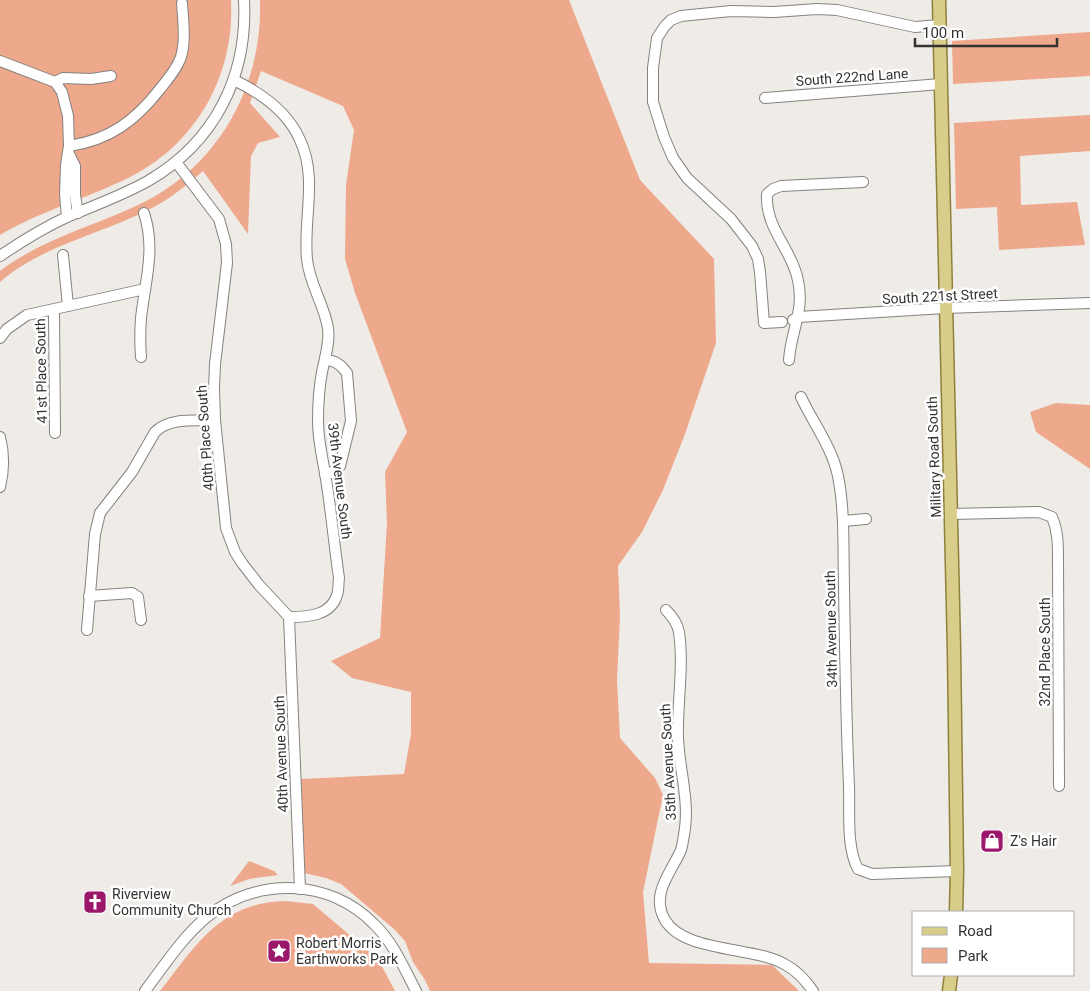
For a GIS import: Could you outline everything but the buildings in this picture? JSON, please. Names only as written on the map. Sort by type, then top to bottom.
[{"type":"main road","name":"Military Road South","points":[[939,0],[951,514],[956,911]]},
{"type":"main road","points":[[949,991],[951,976]]},
{"type":"street","points":[[0,256],[67,217],[125,193],[156,176],[176,162],[199,138],[220,109],[234,80],[243,45],[244,0]]},
{"type":"street","points":[[69,150],[125,125],[141,112],[166,82],[180,56],[183,38],[182,3]]},
{"type":"street","points":[[782,322],[764,323],[758,259],[752,246],[731,219],[687,178],[673,158],[657,118],[653,102],[653,68],[657,38],[671,20],[681,16],[731,11],[837,10],[915,27],[940,25]]},
{"type":"street","points":[[0,61],[55,82],[62,92],[66,104],[69,150],[66,165],[67,217]]},
{"type":"street","points":[[55,82],[63,78],[92,79],[111,76]]},
{"type":"street","name":"39th Avenue South","points":[[234,80],[258,92],[282,112],[295,129],[306,154],[309,186],[307,259],[312,282],[328,329],[328,342],[319,396],[318,440],[325,474],[339,578],[337,594],[327,609],[312,616],[289,617]]},
{"type":"street","name":"South 222nd Lane","points":[[765,98],[941,84]]},
{"type":"street","points":[[69,150],[75,166],[75,194],[78,213]]},
{"type":"street","name":"40th Place South","points":[[176,162],[219,219],[226,244],[227,263],[215,364],[215,420],[224,517],[229,539],[242,563],[259,585],[289,617]]},
{"type":"street","points":[[789,360],[800,293],[797,276],[790,256],[769,218],[766,207],[767,194],[781,186],[863,182]]},
{"type":"street","points":[[141,357],[140,327],[150,262],[148,226],[144,213]]},
{"type":"street","points":[[63,255],[68,306]]},
{"type":"street","points":[[0,338],[7,329],[27,315],[145,289]]},
{"type":"street","name":"South 221st Street","points":[[796,319],[945,308],[1090,303]]},
{"type":"street","name":"41st Place South","points":[[54,310],[55,433]]},
{"type":"street","points":[[325,359],[335,362],[347,373],[351,421],[340,466],[331,473],[325,474]]},
{"type":"street","name":"34th Avenue South","points":[[801,397],[821,433],[838,475],[843,521],[851,846],[854,862],[858,869],[872,874],[957,871]]},
{"type":"street","points":[[87,630],[95,534],[100,513],[132,472],[155,432],[160,427],[170,423],[215,420]]},
{"type":"street","points":[[0,437],[2,446],[0,487]]},
{"type":"street","name":"32nd Place South","points":[[951,514],[1039,512],[1052,518],[1057,531],[1058,559],[1059,786]]},
{"type":"street","points":[[843,521],[866,519]]},
{"type":"street","points":[[89,596],[132,593],[138,597],[142,620]]},
{"type":"street","name":"35th Avenue South","points":[[666,610],[675,619],[678,630],[680,656],[679,760],[686,825],[680,850],[661,891],[661,906],[665,920],[671,928],[686,939],[778,961],[796,972],[814,991]]},
{"type":"street","name":"40th Avenue South","points":[[289,617],[300,889]]},
{"type":"street","points":[[145,991],[192,930],[209,915],[223,905],[252,892],[280,888],[318,892],[342,901],[365,915],[390,942],[416,991]]},
{"type":"green space","points":[[0,0],[231,0],[231,27],[227,54],[219,79],[208,103],[193,125],[176,144],[155,162],[132,176],[32,218],[0,235]]},
{"type":"green space","points":[[260,0],[569,0],[640,180],[714,259],[716,343],[685,434],[663,490],[642,532],[618,566],[620,616],[617,680],[620,738],[655,778],[663,795],[643,892],[649,963],[772,965],[799,991],[430,991],[413,962],[405,941],[395,930],[341,884],[304,873],[301,779],[404,774],[411,734],[411,692],[352,678],[331,661],[380,638],[387,523],[385,472],[407,432],[355,293],[345,259],[346,185],[354,130],[343,106],[261,71],[250,103],[280,137],[258,143],[251,156],[248,234],[203,171],[154,207],[35,258],[0,282],[0,271],[17,260],[52,241],[144,202],[171,186],[195,166],[215,144],[232,118],[245,91],[254,62],[259,31]]},
{"type":"green space","points":[[1090,32],[1090,76],[953,84],[952,41]]},
{"type":"green space","points":[[1090,115],[1090,151],[1020,156],[1021,205],[1077,202],[1085,245],[999,250],[997,207],[956,209],[954,123]]},
{"type":"green space","points":[[1056,403],[1090,405],[1090,469],[1036,432],[1030,412]]},
{"type":"green space","points":[[249,861],[274,871],[278,875],[249,879],[230,886]]},
{"type":"green space","name":"Robert Morris Earthworks Park","points":[[286,901],[313,904],[378,959],[395,991],[160,991],[199,943],[212,929],[227,918],[244,909],[263,903]]},
{"type":"place","name":"Z's Hair","points":[[992,841]]},
{"type":"place","name":"Riverview Community Church","points":[[95,902]]},
{"type":"place","name":"Robert Morris Earthworks Park","points":[[279,951]]}]
